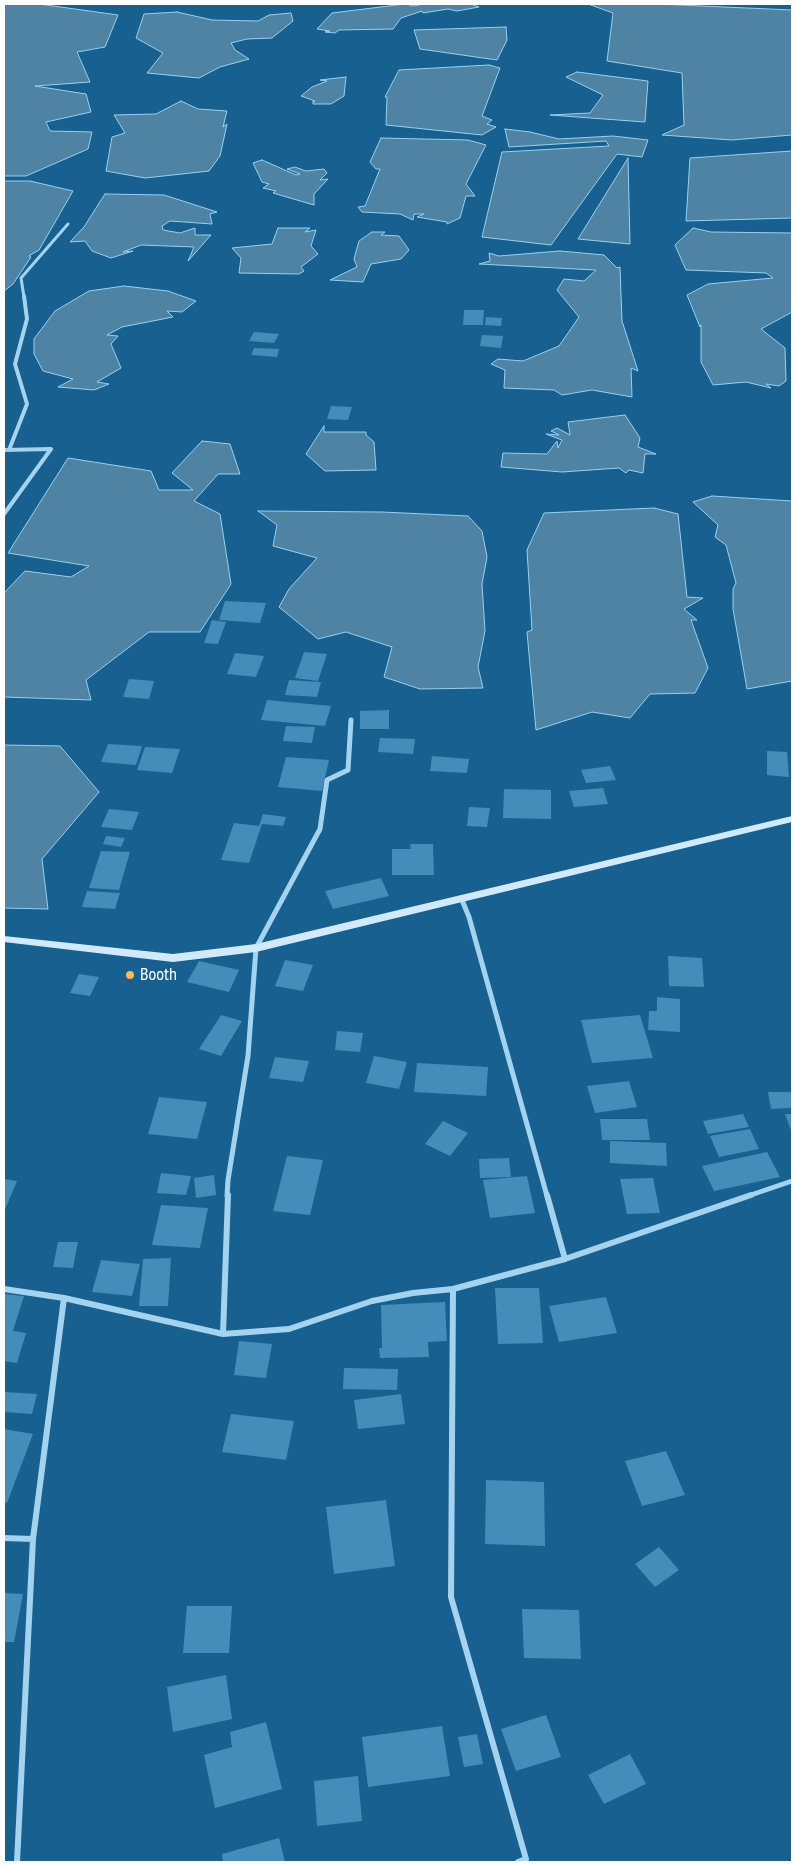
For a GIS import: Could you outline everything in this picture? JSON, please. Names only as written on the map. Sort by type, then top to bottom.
[{"type":"main road","points":[[4,939],[173,958],[256,948],[462,900],[792,819]]},
{"type":"street","points":[[9,450],[27,404],[15,364],[27,319],[21,278],[68,224]]},
{"type":"street","points":[[4,450],[52,449],[4,514]]},
{"type":"street","points":[[223,1334],[228,1180],[248,1056],[256,948],[320,829],[327,780],[348,770],[351,720]]},
{"type":"street","points":[[462,900],[469,917],[565,1259]]},
{"type":"street","points":[[4,1289],[64,1298],[223,1334],[289,1329],[372,1301],[413,1293],[453,1289],[565,1259],[792,1181]]},
{"type":"street","points":[[453,1289],[451,1597],[526,1859],[518,1862]]},
{"type":"street","points":[[18,1862],[33,1539],[64,1298]]},
{"type":"street","points":[[4,1538],[33,1539]]},
{"type":"water","points":[[4,4],[39,4],[118,15],[105,47],[77,52],[90,82],[35,86],[86,94],[91,112],[46,122],[50,131],[92,132],[88,149],[26,176],[4,176]]},
{"type":"water","points":[[405,4],[414,6],[423,4],[471,4],[479,7],[457,11],[448,9],[423,13],[422,11],[401,18],[393,29],[339,30],[335,33],[317,29],[332,13]]},
{"type":"water","points":[[588,4],[657,4],[792,10],[792,135],[732,140],[662,135],[684,125],[682,73],[607,61],[613,13]]},
{"type":"water","points":[[177,12],[212,20],[258,21],[269,15],[291,13],[293,21],[272,38],[247,39],[231,43],[235,50],[249,59],[220,67],[199,78],[147,73],[163,53],[136,38],[144,14]]},
{"type":"water","points":[[506,27],[507,40],[497,60],[420,49],[414,30]]},
{"type":"water","points":[[489,65],[500,68],[482,116],[492,120],[487,124],[496,127],[482,135],[386,125],[387,97],[385,97],[399,70]]},
{"type":"water","points":[[577,72],[648,81],[645,122],[550,115],[590,113],[603,95],[566,77]]},
{"type":"water","points":[[346,77],[344,96],[331,104],[313,104],[313,101],[315,101],[301,96],[312,87],[327,81],[320,80]]},
{"type":"water","points":[[181,101],[198,109],[227,111],[223,127],[227,124],[220,156],[209,171],[145,178],[106,171],[112,137],[125,133],[114,115],[156,114]]},
{"type":"water","points":[[505,129],[530,132],[559,139],[613,136],[648,140],[642,157],[617,154],[551,245],[482,237],[502,152],[609,146],[606,141],[509,147]]},
{"type":"water","points":[[381,138],[468,140],[486,145],[466,184],[475,196],[466,196],[460,218],[447,224],[447,222],[417,217],[424,214],[414,214],[413,220],[400,214],[362,212],[358,207],[365,206],[380,169],[376,169],[370,162]]},
{"type":"water","points":[[792,151],[792,218],[686,221],[690,158]]},
{"type":"water","points":[[628,158],[630,244],[578,239]]},
{"type":"water","points":[[262,160],[296,175],[300,174],[287,169],[295,167],[306,171],[324,169],[327,173],[320,180],[328,179],[314,194],[314,205],[273,193],[276,191],[263,188],[269,184],[262,182],[253,163]]},
{"type":"water","points":[[4,181],[30,181],[73,191],[39,250],[29,256],[31,257],[13,284],[4,291]]},
{"type":"water","points":[[105,194],[164,195],[217,212],[210,214],[212,224],[170,221],[162,226],[163,230],[180,233],[195,228],[195,235],[211,235],[188,261],[194,247],[141,245],[123,252],[133,251],[111,258],[92,251],[85,241],[70,242],[84,227]]},
{"type":"water","points":[[278,228],[310,228],[305,232],[316,230],[311,246],[318,254],[301,267],[304,271],[299,274],[239,273],[241,258],[232,248],[272,244]]},
{"type":"water","points":[[693,228],[711,232],[792,233],[792,312],[761,329],[785,348],[786,381],[779,386],[766,384],[771,388],[746,382],[713,385],[701,362],[701,325],[700,327],[687,295],[708,284],[773,278],[766,273],[686,270],[675,245]]},
{"type":"water","points":[[372,232],[385,232],[381,235],[399,236],[409,250],[401,259],[371,264],[363,282],[330,280],[357,267],[354,259],[359,241]]},
{"type":"water","points":[[560,251],[604,255],[617,268],[620,267],[622,321],[638,371],[631,368],[632,397],[592,390],[562,395],[554,390],[504,388],[505,370],[491,364],[498,359],[523,361],[559,346],[579,317],[557,290],[564,279],[584,281],[596,270],[479,264],[490,261],[489,253],[499,256]]},
{"type":"water","points":[[124,286],[168,291],[196,301],[182,312],[167,311],[173,317],[122,327],[107,335],[118,336],[111,344],[121,368],[97,382],[109,384],[94,390],[58,387],[73,379],[43,371],[34,354],[34,339],[55,311],[89,291]]},
{"type":"water","points":[[625,415],[640,438],[638,447],[656,454],[645,454],[643,473],[629,470],[626,473],[619,468],[562,472],[501,467],[503,453],[547,454],[557,441],[558,448],[562,440],[546,434],[559,435],[551,431],[557,428],[570,435],[568,422]]},
{"type":"water","points":[[324,426],[324,432],[366,432],[366,435],[374,442],[376,470],[325,471],[306,454]]},
{"type":"water","points":[[202,441],[230,444],[240,474],[218,474],[194,501],[220,514],[231,584],[200,632],[149,632],[86,680],[91,700],[4,697],[4,593],[25,571],[71,577],[89,566],[8,553],[68,458],[151,471],[159,490],[193,490],[172,473]]},
{"type":"water","points":[[712,496],[792,501],[792,681],[747,689],[733,609],[733,589],[736,583],[726,545],[715,537],[718,525],[693,502]]},
{"type":"water","points":[[654,508],[678,514],[687,597],[703,598],[684,609],[697,620],[691,620],[708,668],[695,693],[650,694],[630,718],[592,712],[536,730],[527,632],[532,630],[527,550],[544,513]]},
{"type":"water","points":[[258,511],[382,512],[468,516],[482,531],[487,557],[482,584],[485,631],[478,667],[483,688],[420,689],[384,677],[392,647],[346,632],[318,639],[279,607],[289,589],[317,558],[273,546],[277,525]]},
{"type":"water","points":[[4,745],[60,746],[99,792],[42,859],[48,909],[4,908]]},
{"type":"building","points":[[464,310],[484,310],[483,325],[463,325]]},
{"type":"building","points":[[486,317],[502,318],[501,326],[485,325]]},
{"type":"building","points":[[254,332],[279,334],[274,343],[249,341]]},
{"type":"building","points":[[482,335],[503,336],[501,348],[480,346]]},
{"type":"building","points":[[254,348],[279,349],[277,357],[251,355]]},
{"type":"building","points":[[331,406],[352,407],[348,420],[327,419]]},
{"type":"building","points":[[225,601],[266,603],[260,623],[219,620]]},
{"type":"building","points":[[212,620],[226,622],[218,644],[204,643]]},
{"type":"building","points":[[304,652],[327,654],[318,681],[295,678]]},
{"type":"building","points":[[235,653],[264,656],[256,677],[227,674]]},
{"type":"building","points":[[129,679],[154,681],[149,699],[123,697]]},
{"type":"building","points":[[289,680],[321,682],[317,697],[285,695]]},
{"type":"building","points":[[267,700],[331,706],[325,726],[261,720]]},
{"type":"building","points":[[389,710],[389,729],[360,729],[360,711]]},
{"type":"building","points":[[286,726],[315,727],[312,743],[283,741]]},
{"type":"building","points":[[380,738],[415,739],[413,754],[378,752]]},
{"type":"building","points":[[108,744],[142,746],[136,765],[101,762]]},
{"type":"building","points":[[145,747],[180,749],[172,773],[137,770]]},
{"type":"building","points":[[767,751],[787,752],[789,777],[767,775]]},
{"type":"building","points":[[432,756],[469,759],[467,773],[430,771]]},
{"type":"building","points":[[286,757],[329,760],[322,791],[278,787]]},
{"type":"building","points":[[610,766],[616,780],[586,783],[581,770]]},
{"type":"building","points":[[603,788],[608,804],[574,807],[569,791]]},
{"type":"building","points":[[504,789],[551,790],[551,819],[503,818]]},
{"type":"building","points":[[469,807],[490,808],[487,827],[467,826]]},
{"type":"building","points":[[109,809],[139,812],[132,830],[101,827]]},
{"type":"building","points":[[263,814],[286,817],[283,826],[262,824],[249,863],[221,860],[234,823],[259,826]]},
{"type":"building","points":[[106,836],[125,838],[121,847],[103,844]]},
{"type":"building","points":[[410,844],[433,844],[434,875],[392,875],[392,849],[411,849]]},
{"type":"building","points":[[101,851],[130,852],[119,890],[89,888]]},
{"type":"building","points":[[381,878],[389,896],[333,909],[325,891]]},
{"type":"building","points":[[87,891],[120,893],[115,909],[82,907]]},
{"type":"building","points":[[668,956],[702,958],[704,987],[669,986]]},
{"type":"building","points":[[285,960],[313,965],[303,991],[275,986]]},
{"type":"building","points":[[199,961],[239,970],[229,992],[187,982]]},
{"type":"building","points":[[79,974],[99,977],[90,996],[70,993]]},
{"type":"building","points":[[657,997],[680,999],[680,1032],[648,1030],[649,1011],[657,1011]]},
{"type":"building","points":[[221,1015],[242,1021],[221,1056],[199,1049]]},
{"type":"building","points":[[640,1015],[653,1058],[592,1063],[581,1020]]},
{"type":"building","points":[[337,1031],[363,1033],[360,1052],[335,1050]]},
{"type":"building","points":[[374,1056],[407,1062],[399,1089],[366,1083]]},
{"type":"building","points":[[275,1057],[309,1061],[303,1082],[269,1078]]},
{"type":"building","points":[[417,1063],[488,1067],[486,1096],[414,1092]]},
{"type":"building","points":[[629,1081],[637,1107],[595,1113],[587,1086]]},
{"type":"building","points":[[768,1092],[792,1092],[792,1108],[771,1109]]},
{"type":"building","points":[[159,1097],[207,1102],[197,1139],[148,1134]]},
{"type":"building","points":[[743,1114],[749,1127],[708,1134],[703,1121]]},
{"type":"building","points":[[785,1114],[792,1114],[792,1133]]},
{"type":"building","points":[[600,1119],[647,1119],[650,1140],[602,1140]]},
{"type":"building","points":[[443,1121],[468,1133],[450,1156],[425,1144]]},
{"type":"building","points":[[750,1129],[759,1149],[719,1157],[710,1136]]},
{"type":"building","points":[[610,1141],[666,1143],[667,1166],[610,1163]]},
{"type":"building","points":[[767,1152],[780,1177],[714,1191],[702,1166]]},
{"type":"building","points":[[287,1156],[323,1160],[310,1215],[273,1211]]},
{"type":"building","points":[[509,1158],[511,1177],[480,1178],[479,1159]]},
{"type":"building","points":[[161,1173],[191,1176],[186,1195],[157,1193]]},
{"type":"building","points":[[214,1175],[216,1195],[196,1198],[194,1178]]},
{"type":"building","points":[[527,1176],[535,1213],[490,1218],[483,1180]]},
{"type":"building","points":[[653,1178],[660,1213],[627,1214],[620,1179]]},
{"type":"building","points":[[4,1179],[17,1181],[4,1212]]},
{"type":"building","points":[[161,1205],[208,1208],[200,1248],[152,1245]]},
{"type":"building","points":[[58,1242],[78,1242],[73,1268],[53,1267]]},
{"type":"building","points":[[171,1258],[168,1306],[139,1306],[143,1259]]},
{"type":"building","points":[[101,1260],[140,1264],[132,1296],[92,1292]]},
{"type":"building","points":[[495,1288],[539,1288],[543,1343],[498,1344]]},
{"type":"building","points":[[4,1294],[24,1296],[13,1331],[26,1333],[17,1363],[4,1361]]},
{"type":"building","points":[[606,1297],[617,1333],[559,1342],[549,1306]]},
{"type":"building","points":[[445,1302],[447,1341],[428,1342],[429,1357],[380,1358],[379,1348],[382,1348],[381,1305]]},
{"type":"building","points":[[239,1341],[272,1344],[266,1378],[234,1375]]},
{"type":"building","points":[[344,1368],[398,1369],[397,1390],[343,1389]]},
{"type":"building","points":[[4,1392],[37,1394],[32,1414],[4,1412]]},
{"type":"building","points":[[401,1394],[405,1424],[358,1429],[354,1400]]},
{"type":"building","points":[[231,1414],[294,1421],[286,1460],[222,1452]]},
{"type":"building","points":[[4,1429],[33,1434],[7,1503],[4,1502]]},
{"type":"building","points":[[666,1451],[685,1495],[642,1506],[625,1461]]},
{"type":"building","points":[[486,1480],[544,1482],[545,1546],[485,1544]]},
{"type":"building","points":[[386,1500],[395,1566],[334,1574],[326,1507]]},
{"type":"building","points":[[659,1547],[679,1570],[655,1587],[635,1564]]},
{"type":"building","points":[[4,1593],[23,1594],[14,1642],[4,1642]]},
{"type":"building","points":[[187,1606],[232,1606],[229,1653],[183,1653]]},
{"type":"building","points":[[522,1609],[579,1610],[581,1659],[524,1658]]},
{"type":"building","points":[[226,1675],[232,1719],[173,1732],[167,1687]]},
{"type":"building","points":[[546,1715],[561,1757],[516,1771],[501,1729]]},
{"type":"building","points":[[266,1722],[282,1789],[215,1808],[204,1755],[232,1747],[230,1732]]},
{"type":"building","points":[[442,1726],[450,1776],[368,1787],[362,1737]]},
{"type":"building","points":[[477,1734],[483,1764],[464,1767],[458,1737]]},
{"type":"building","points":[[630,1754],[646,1784],[604,1804],[588,1775]]},
{"type":"building","points":[[358,1776],[362,1821],[317,1826],[314,1781]]},
{"type":"building","points":[[279,1838],[285,1862],[223,1862],[222,1854]]},
{"type":"place","name":"Booth","points":[[130,975]]}]
